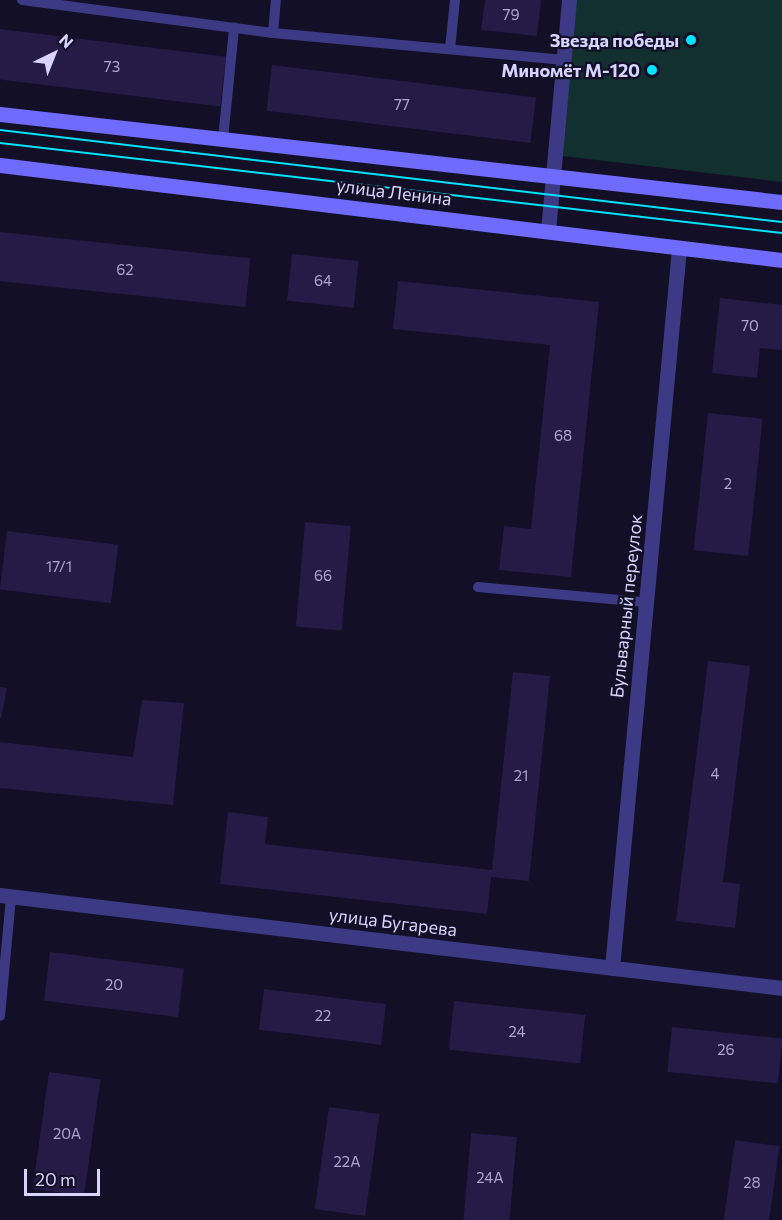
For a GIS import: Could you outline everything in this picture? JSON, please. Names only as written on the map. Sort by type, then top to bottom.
[{"type":"main road","name":"улица Ленина","points":[[0,114],[553,173],[782,202]]},
{"type":"main road","name":"улица Ленина","points":[[0,165],[782,260]]},
{"type":"street","points":[[548,231],[569,0]]},
{"type":"street","name":"Бульварный переулок","points":[[612,968],[644,602],[679,248]]},
{"type":"street","name":"улица Бугарева","points":[[6,896],[782,988]]},
{"type":"lane","points":[[22,0],[273,33],[564,60]]},
{"type":"lane","points":[[273,33],[276,0]]},
{"type":"lane","points":[[450,49],[455,0]]},
{"type":"lane","points":[[223,139],[234,28]]},
{"type":"lane","points":[[478,587],[644,602]]},
{"type":"lane","points":[[0,1016],[6,896]]},
{"type":"green space","points":[[570,0],[782,0],[782,182],[554,155]]},
{"type":"building","points":[[485,0],[541,0],[537,36],[481,30]]},
{"type":"building","points":[[0,29],[226,57],[220,106],[0,79]]},
{"type":"building","points":[[272,65],[536,97],[530,143],[266,111]]},
{"type":"building","points":[[0,232],[251,258],[245,307],[0,281]]},
{"type":"building","points":[[292,254],[359,261],[354,308],[287,301]]},
{"type":"building","points":[[398,281],[599,302],[571,577],[499,570],[504,526],[531,529],[550,345],[393,329]]},
{"type":"building","points":[[720,298],[782,305],[782,350],[760,348],[757,378],[712,373]]},
{"type":"building","points":[[708,413],[763,419],[748,556],[694,550]]},
{"type":"building","points":[[305,522],[351,526],[342,631],[296,627]]},
{"type":"building","points":[[7,531],[118,545],[111,603],[0,590]]},
{"type":"building","points":[[708,661],[750,666],[723,882],[740,884],[735,928],[676,921]]},
{"type":"building","points":[[513,672],[550,676],[529,881],[491,877],[487,914],[220,884],[228,812],[268,817],[265,844],[492,870]]},
{"type":"building","points":[[0,687],[7,688],[1,718],[0,718]]},
{"type":"building","points":[[142,700],[184,703],[173,805],[0,788],[0,742],[133,757]]},
{"type":"building","points":[[50,952],[184,968],[178,1017],[44,1001]]},
{"type":"building","points":[[264,989],[386,1004],[381,1045],[259,1030]]},
{"type":"building","points":[[454,1001],[585,1015],[580,1064],[449,1050]]},
{"type":"building","points":[[672,1027],[782,1039],[778,1083],[667,1072]]},
{"type":"building","points":[[49,1072],[100,1079],[84,1196],[33,1189]]},
{"type":"building","points":[[329,1107],[380,1114],[365,1216],[315,1209]]},
{"type":"building","points":[[471,1133],[517,1137],[510,1220],[463,1220]]},
{"type":"building","points":[[735,1140],[780,1146],[769,1220],[724,1220]]},
{"type":"tram line","points":[[0,130],[782,222]]},
{"type":"tram line","points":[[0,143],[782,233]]},
{"type":"place","name":"Звезда победы","points":[[691,40]]},
{"type":"place","name":"Миномёт М-120","points":[[652,70]]}]
